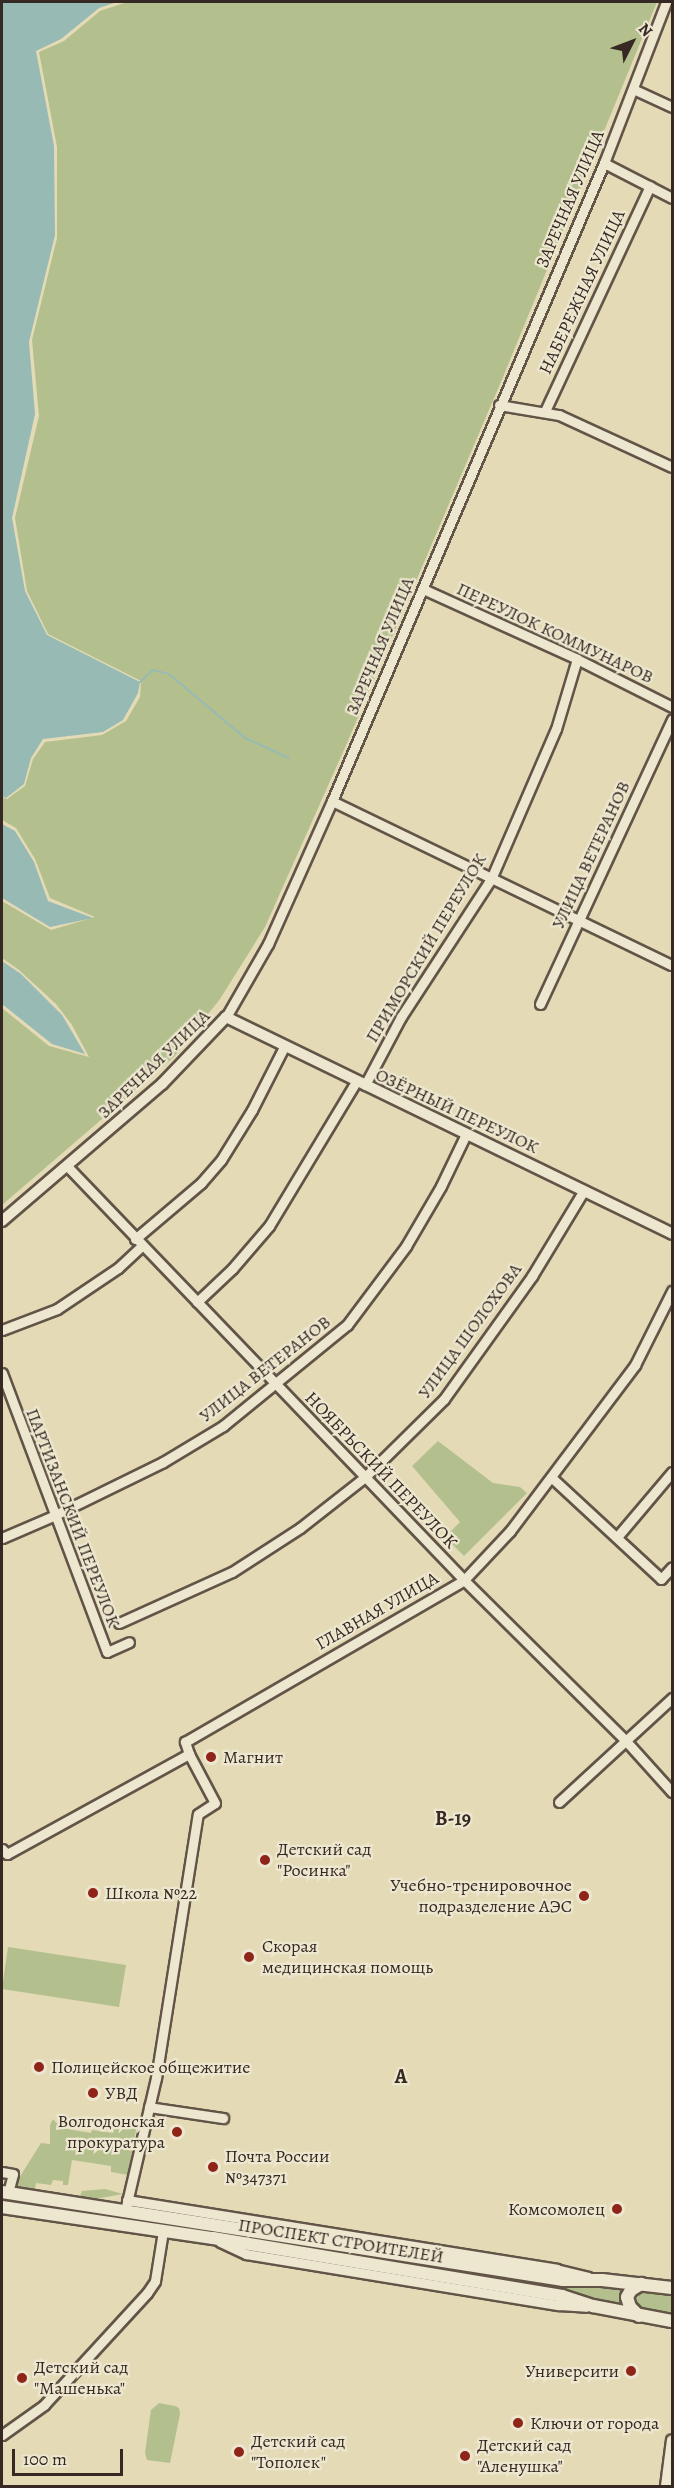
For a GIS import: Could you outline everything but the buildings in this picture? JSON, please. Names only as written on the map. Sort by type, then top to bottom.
[{"type":"main road","name":"ПРОСПЕКТ СТРОИТЕЛЕЙ","points":[[5,2192],[126,2206],[562,2280],[602,2280],[672,2288]]},
{"type":"main road","name":"ПРОСПЕКТ СТРОИТЕЛЕЙ","points":[[2,2207],[213,2238],[562,2296],[593,2307],[672,2322]]},
{"type":"main road","points":[[639,2316],[630,2307],[627,2298],[631,2290],[641,2284]]},
{"type":"street","name":"ЗАРЕЧНАЯ УЛИЦА","points":[[2,1221],[68,1167],[162,1084],[226,1017],[268,944],[423,589],[668,7]]},
{"type":"street","points":[[633,89],[672,107]]},
{"type":"street","points":[[604,163],[672,198]]},
{"type":"street","name":"НАБЕРЕЖНАЯ УЛИЦА","points":[[544,411],[650,186]]},
{"type":"street","points":[[499,405],[544,411],[672,467]]},
{"type":"street","name":"ПЕРЕУЛОК КОММУНАРОВ","points":[[423,589],[577,659],[672,707]]},
{"type":"street","name":"ПРИМОРСКИЙ ПЕРЕУЛОК","points":[[197,1302],[232,1269],[269,1226],[491,879],[556,729],[577,659]]},
{"type":"street","name":"УЛИЦА ВЕТЕРАНОВ","points":[[540,1004],[672,719]]},
{"type":"street","points":[[332,801],[672,964]]},
{"type":"street","name":"ОЗЁРНЫЙ ПЕРЕУЛОК","points":[[226,1017],[672,1234]]},
{"type":"street","points":[[2,1330],[57,1309],[118,1268],[139,1243],[201,1183],[221,1160],[252,1110],[284,1047]]},
{"type":"street","name":"УЛИЦА ВЕТЕРАНОВ","points":[[2,1538],[53,1516],[163,1462],[223,1426],[347,1325],[379,1285],[435,1196],[466,1134]]},
{"type":"street","name":"НОЯБРЬСКИЙ ПЕРЕУЛОК","points":[[68,1167],[464,1580],[626,1741],[672,1792]]},
{"type":"street","name":"УЛИЦА ШОЛОХОВА","points":[[119,1623],[232,1572],[300,1528],[365,1477],[444,1399],[532,1276],[584,1190]]},
{"type":"street","name":"ГЛАВНАЯ УЛИЦА","points":[[189,1754],[185,1742],[464,1580],[510,1531],[635,1365],[672,1292]]},
{"type":"street","name":"ПАРТИЗАНСКИЙ ПЕРЕУЛОК","points":[[2,1373],[53,1516],[106,1652],[129,1642]]},
{"type":"street","points":[[616,1537],[672,1473]]},
{"type":"street","points":[[551,1477],[662,1579],[672,1567]]},
{"type":"street","points":[[559,1802],[672,1698]]},
{"type":"street","points":[[4,1851],[189,1754],[215,1803],[198,1814],[149,2107],[126,2206]]},
{"type":"street","points":[[149,2107],[223,2118]]},
{"type":"street","points":[[2,2172],[13,2174],[5,2192]]},
{"type":"street","points":[[2,2435],[44,2405],[147,2293],[157,2272],[163,2231]]},
{"type":"street","points":[[666,2487],[672,2440]]},
{"type":"green space","points":[[127,2],[657,2],[503,377],[347,743],[265,927],[220,999],[174,1057],[2,1205],[2,1008],[49,1046],[89,1057],[72,1025],[56,1004],[19,970],[2,958],[2,901],[51,930],[95,917],[50,898],[35,859],[16,828],[2,820],[2,797],[7,799],[25,786],[33,759],[45,742],[102,735],[126,721],[140,697],[141,681],[48,634],[27,591],[15,518],[39,416],[32,340],[57,238],[57,147],[39,52],[64,41],[100,11]]},
{"type":"green space","points":[[438,1441],[493,1483],[520,1487],[527,1493],[464,1556],[445,1537],[460,1522],[412,1466]]},
{"type":"green space","points":[[8,1947],[126,1965],[119,2007],[2,1989]]},
{"type":"green space","points":[[53,2119],[61,2128],[91,2133],[92,2130],[113,2133],[116,2120],[137,2124],[128,2175],[111,2172],[111,2166],[72,2160],[68,2185],[63,2185],[63,2181],[53,2180],[51,2185],[36,2183],[35,2190],[14,2186],[41,2143],[50,2144],[50,2125]]},
{"type":"green space","points":[[105,2189],[123,2194],[95,2199],[80,2196],[82,2191]]},
{"type":"green space","points":[[559,2285],[627,2289],[625,2306],[558,2290]]},
{"type":"green space","points":[[642,2291],[672,2296],[672,2314],[640,2308],[635,2301]]},
{"type":"green space","points":[[159,2403],[179,2408],[180,2414],[170,2463],[147,2460],[145,2453],[151,2410]]},
{"type":"water","points":[[2,2],[117,2],[99,8],[61,39],[36,51],[54,146],[55,235],[29,342],[35,414],[12,518],[25,591],[47,635],[140,682],[138,693],[123,720],[103,732],[43,739],[31,758],[24,784],[6,798],[2,796]]},
{"type":"water","points":[[2,824],[15,831],[34,862],[48,901],[93,918],[50,927],[2,898]]},
{"type":"water","points":[[2,961],[21,974],[62,1015],[85,1054],[52,1044],[2,1004]]},
{"type":"waterway","points":[[140,682],[153,670],[169,674],[245,738],[289,758]]},
{"type":"place","name":"Магнит","points":[[211,1757]]},
{"type":"place","name":"Детский сад \"Росинка\"","points":[[265,1860]]},
{"type":"place","name":"Школа №22","points":[[93,1893]]},
{"type":"place","name":"Учебно-тренировочное подразделение АЭС","points":[[584,1896]]},
{"type":"place","name":"Скорая медицинская помощь","points":[[249,1957]]},
{"type":"place","name":"Полицейское общежитие","points":[[39,2067]]},
{"type":"place","name":"УВД","points":[[93,2093]]},
{"type":"place","name":"Волгодонская прокуратура","points":[[177,2132]]},
{"type":"place","name":"Почта России №347371","points":[[213,2167]]},
{"type":"place","name":"Комсомолец","points":[[617,2209]]},
{"type":"place","name":"Университи","points":[[631,2371]]},
{"type":"place","name":"Детский сад \"Машенька\"","points":[[22,2378]]},
{"type":"place","name":"Ключи от города","points":[[518,2423]]},
{"type":"place","name":"Детский сад \"Тополек\"","points":[[239,2452]]},
{"type":"place","name":"Детский сад \"Аленушка\"","points":[[465,2456]]},
{"type":"district","name":"В-19","points":[[453,1818]]},
{"type":"district","name":"А","points":[[401,2076]]}]
